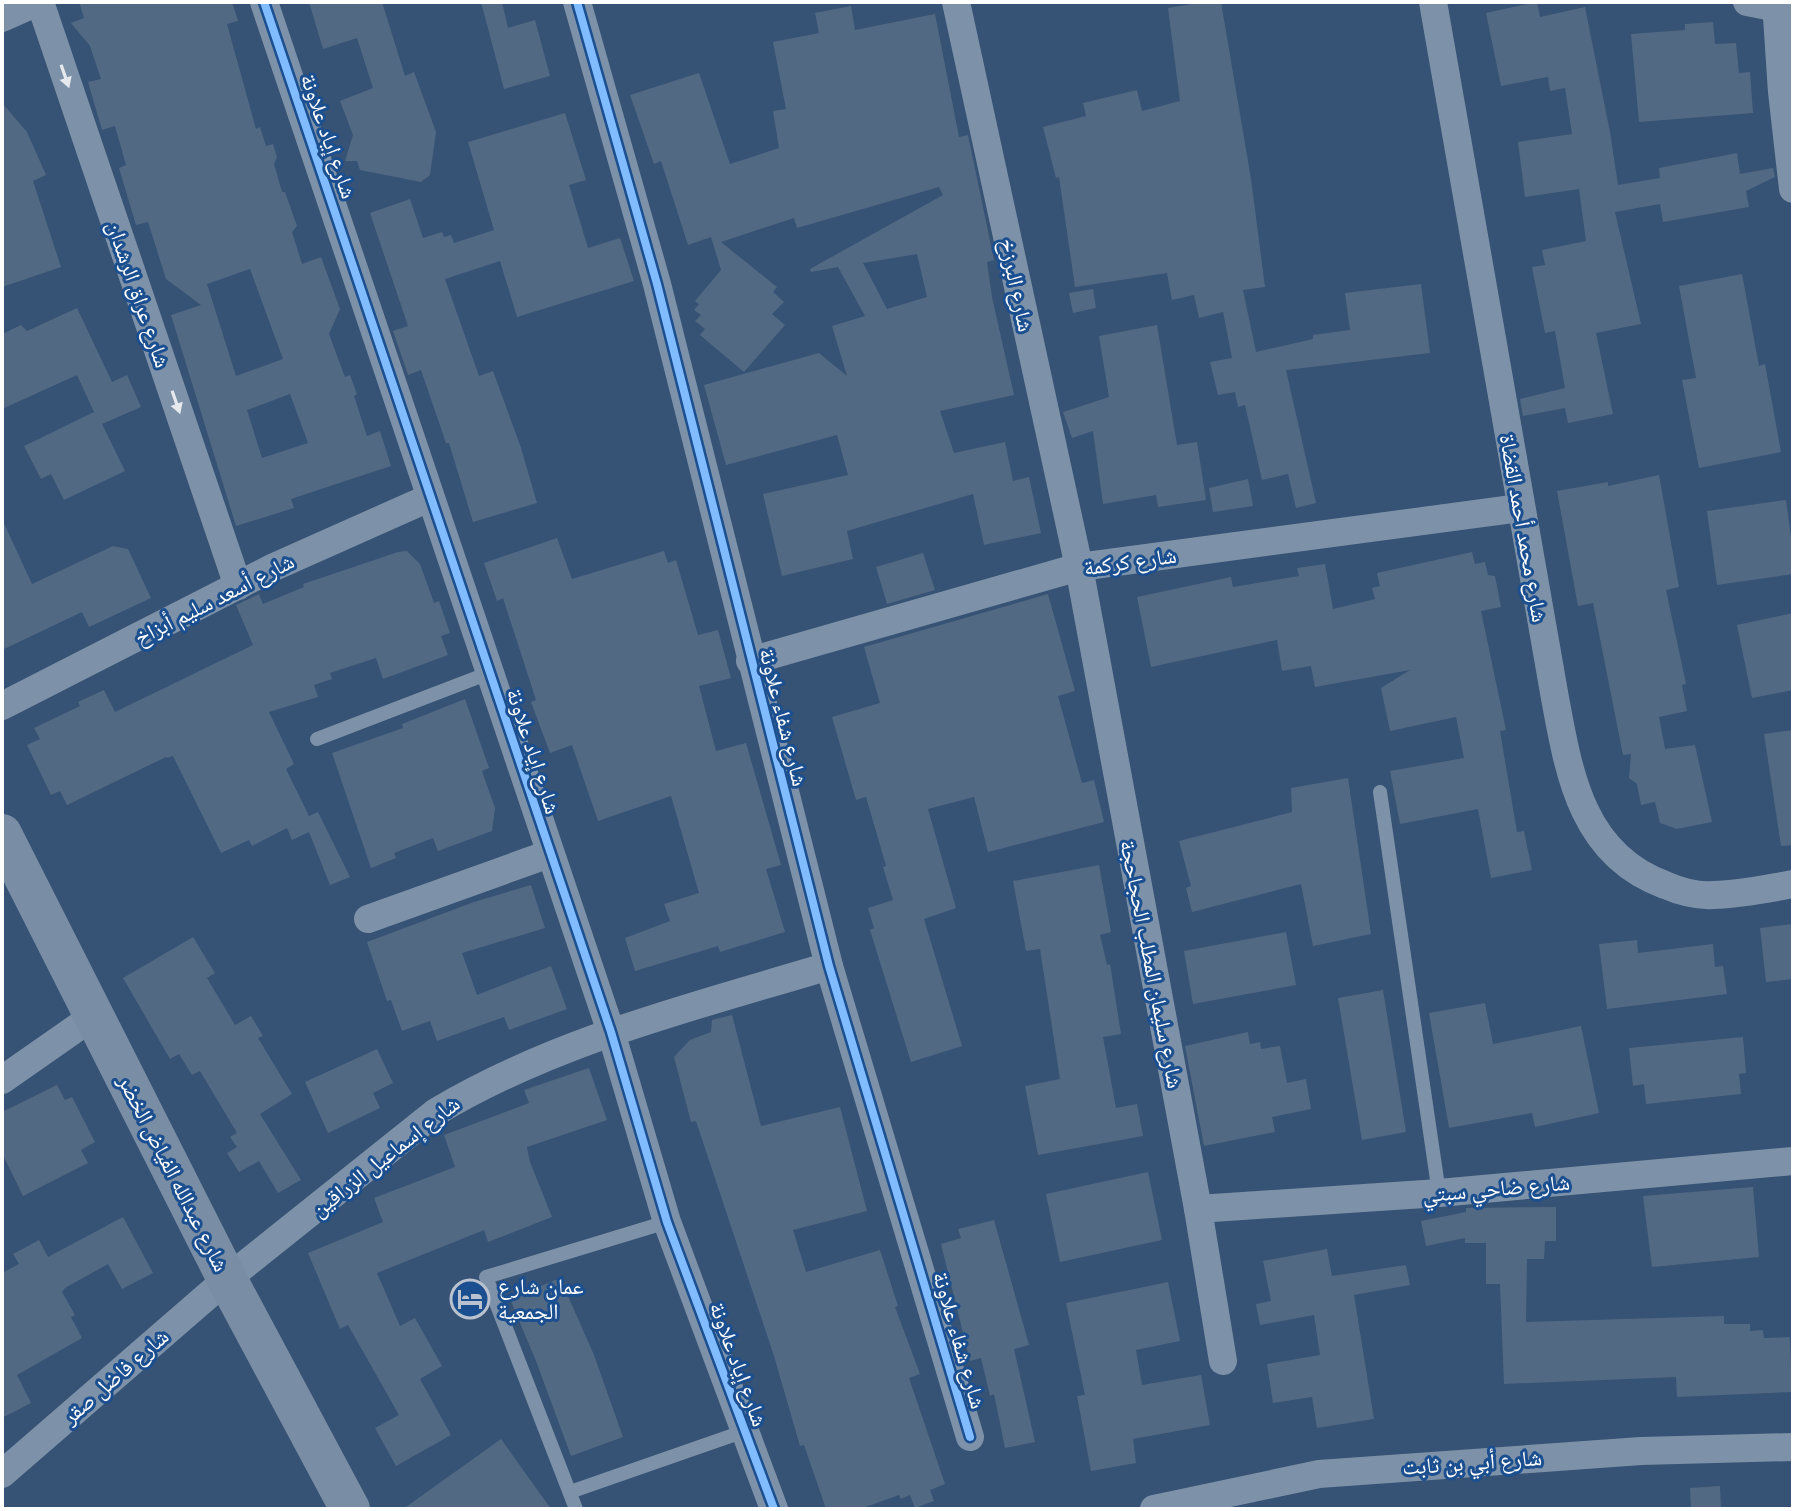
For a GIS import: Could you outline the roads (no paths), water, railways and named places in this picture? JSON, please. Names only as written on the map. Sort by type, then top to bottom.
[{"type":"street","points":[[2,18],[39,2]]},
{"type":"street","name":"شارع عراق الرشدان","points":[[39,2],[238,586]]},
{"type":"street","name":"شارع إياد علاونة","points":[[264,2],[611,1032],[667,1222],[774,1509]]},
{"type":"street","name":"شارع شفاء علاونة","points":[[577,2],[657,284],[829,966],[970,1437]]},
{"type":"street","name":"شارع محمد أحمد القضاة","points":[[1433,2],[1520,508],[1567,760],[1579,801],[1597,835],[1623,862],[1650,880],[1676,889],[1711,895],[1793,884]]},
{"type":"street","points":[[1747,2],[1782,7],[1782,92],[1793,189]]},
{"type":"street","name":"شارع البرزخ","points":[[961,3],[1079,567]]},
{"type":"street","name":"شارع أسعد سليم أبزاخ","points":[[2,706],[333,539],[429,498]]},
{"type":"street","name":"شارع كركمة","points":[[750,661],[1079,567],[1520,508]]},
{"type":"street","name":"شارع سليمان المطلب الحجاحجة","points":[[1079,567],[1198,1209],[1223,1361]]},
{"type":"street","name":"شارع عبدالله الفياض الخضر","points":[[2,834],[227,1279],[350,1509]]},
{"type":"street","points":[[368,919],[549,854]]},
{"type":"street","name":"شارع إسماعيل الزراقين","points":[[227,1279],[436,1112],[466,1094],[516,1070],[611,1032],[829,966]]},
{"type":"street","points":[[2,1080],[95,1015]]},
{"type":"street","name":"شارع ضاحي سبتي","points":[[1198,1209],[1439,1193],[1793,1161]]},
{"type":"street","name":"شارع فاضل صقر","points":[[2,1474],[227,1279]]},
{"type":"street","name":"شارع أبي بن ثابت","points":[[1154,1509],[1319,1474],[1641,1451],[1793,1447]]},
{"type":"lane","points":[[317,739],[489,673]]},
{"type":"lane","points":[[1380,792],[1439,1193]]},
{"type":"lane","points":[[576,1509],[486,1277],[667,1222]]},
{"type":"lane","points":[[570,1492],[745,1431]]},
{"type":"place","name":"عمان شارع الجمعية","points":[[470,1299]]}]
